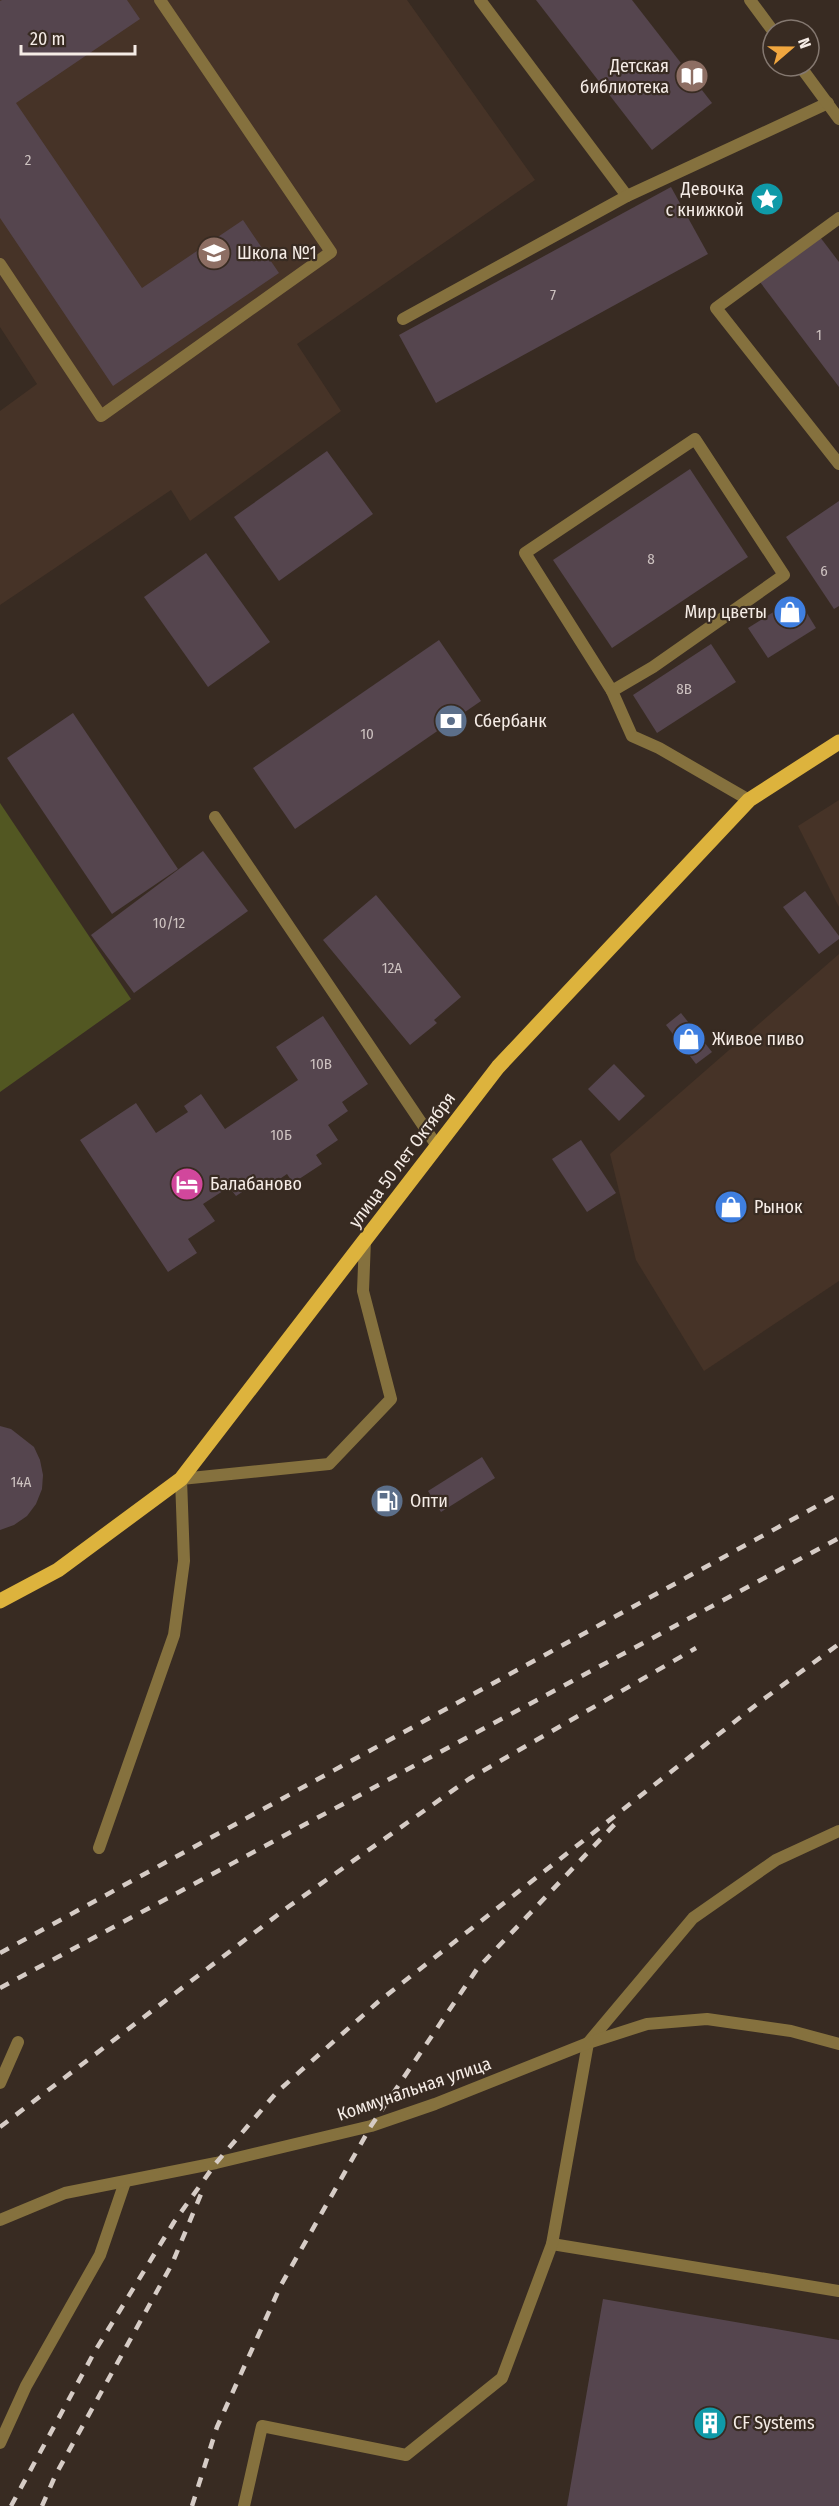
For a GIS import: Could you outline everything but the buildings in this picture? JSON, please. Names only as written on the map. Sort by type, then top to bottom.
[{"type":"main road","name":"улица 50 лет Октября","points":[[0,1601],[58,1570],[181,1479],[498,1066],[749,800],[839,742]]},
{"type":"street","points":[[0,264],[101,416],[331,252],[160,0]]},
{"type":"street","points":[[480,0],[627,196]]},
{"type":"street","points":[[750,0],[763,18]]},
{"type":"street","points":[[809,78],[839,118]]},
{"type":"street","points":[[403,319],[627,196],[828,103]]},
{"type":"street","points":[[839,218],[716,308],[839,464]]},
{"type":"street","points":[[612,691],[653,667],[784,575],[695,439],[525,553],[612,691],[632,736],[659,748],[749,800]]},
{"type":"street","points":[[215,817],[437,1146]]},
{"type":"street","points":[[99,1848],[174,1635],[184,1562],[181,1479],[329,1464],[391,1399],[363,1291],[365,1240]]},
{"type":"street","points":[[244,2506],[262,2426],[406,2455],[502,2378],[552,2244],[588,2043],[693,1918],[776,1860],[839,1831]]},
{"type":"street","name":"Коммунальная улица","points":[[0,2220],[65,2193],[216,2163],[371,2126],[446,2100],[588,2043],[647,2024],[707,2019],[791,2031],[839,2044]]},
{"type":"street","points":[[0,2083],[18,2042]]},
{"type":"street","points":[[0,2443],[26,2386],[100,2255],[125,2182]]},
{"type":"street","points":[[552,2244],[839,2291]]},
{"type":"shaded area","name":"Школа №1","points":[[0,0],[407,0],[535,180],[297,344],[341,411],[190,521],[171,490],[0,605],[0,411],[37,384],[0,327]]},
{"type":"shaded area","points":[[839,800],[839,907],[798,826]]},
{"type":"shaded area","name":"Рынок","points":[[839,954],[839,1281],[704,1371],[636,1260],[610,1154]]},
{"type":"green space","points":[[0,803],[131,999],[0,1092]]},
{"type":"railway","points":[[0,1953],[839,1494]]},
{"type":"railway","points":[[0,1988],[839,1538]]},
{"type":"railway","points":[[11,2506],[95,2351],[174,2222],[216,2163],[277,2092],[378,2002],[761,1701],[839,1644]]},
{"type":"railway","points":[[0,2127],[288,1907],[469,1779],[696,1648]]},
{"type":"railway","points":[[192,2506],[217,2427],[281,2285],[371,2126],[477,1969],[615,1824]]},
{"type":"railway","points":[[42,2506],[56,2474],[172,2264],[201,2194]]},
{"type":"place","name":"Детская библиотека","points":[[692,76]]},
{"type":"place","name":"Девочка с книжкой","points":[[767,199]]},
{"type":"place","name":"Школа №1","points":[[214,253]]},
{"type":"place","name":"Мир цветы","points":[[790,612]]},
{"type":"place","name":"Сбербанк","points":[[451,721]]},
{"type":"place","name":"Живое пиво","points":[[689,1039]]},
{"type":"place","name":"Балабаново","points":[[187,1184]]},
{"type":"place","name":"Рынок","points":[[731,1207]]},
{"type":"place","name":"Опти","points":[[387,1501]]},
{"type":"place","name":"CF Systems","points":[[710,2423]]}]
